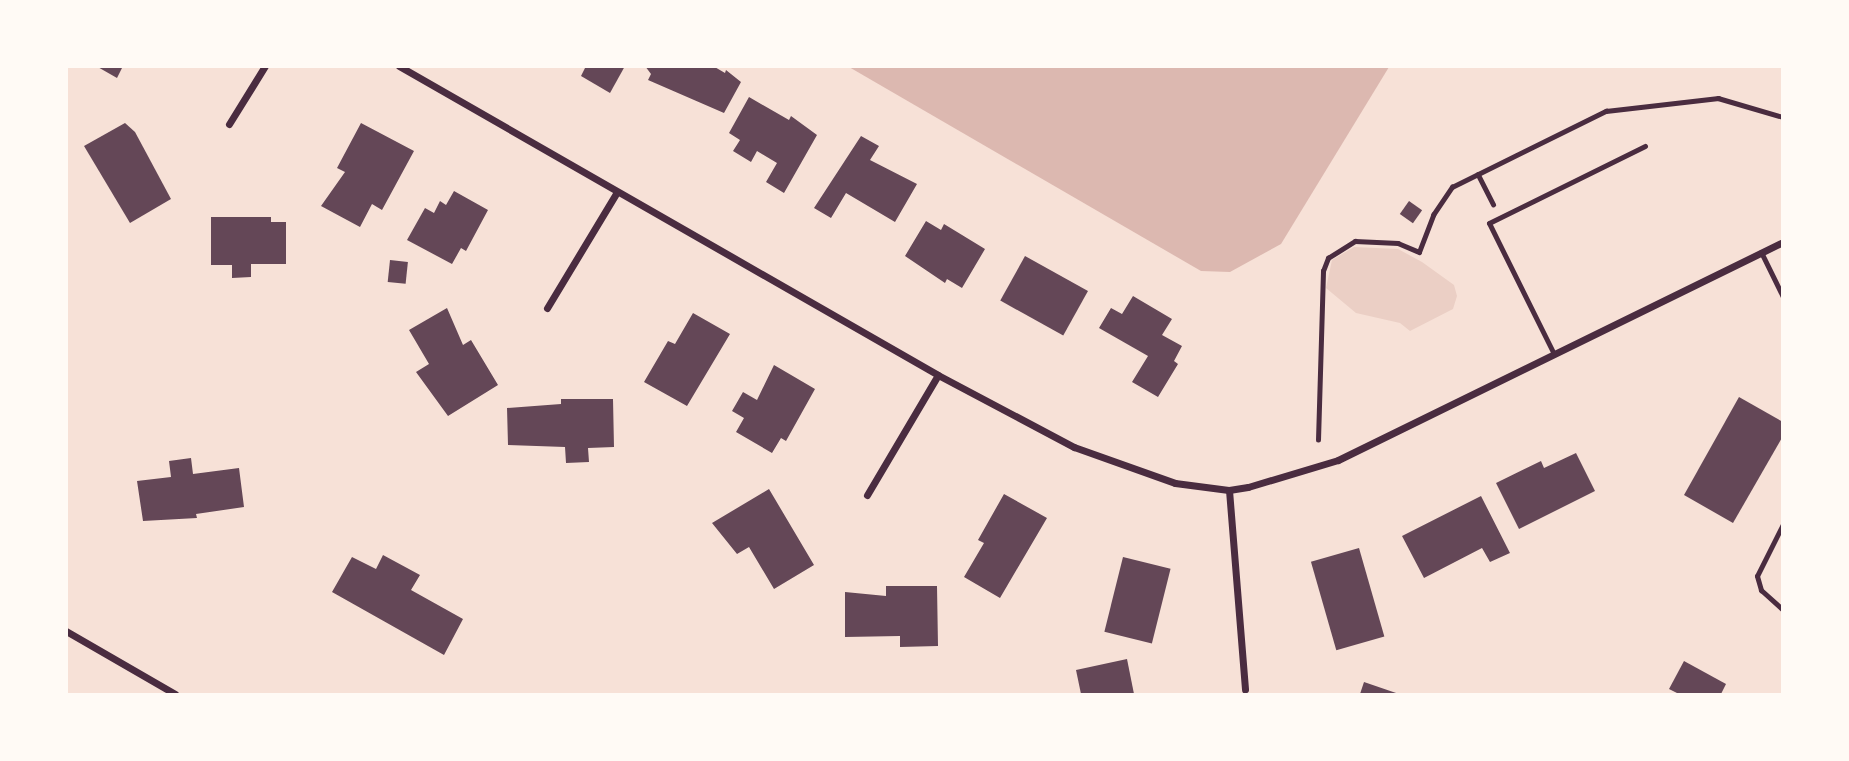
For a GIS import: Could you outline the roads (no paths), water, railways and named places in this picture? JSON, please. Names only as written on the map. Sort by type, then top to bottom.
[{"type":"street","points":[[229,124],[265,66]]},
{"type":"street","points":[[399,66],[938,375],[1074,447],[1175,483],[1229,489],[1338,460],[1783,242]]},
{"type":"street","points":[[547,308],[617,192]]},
{"type":"street","points":[[867,495],[938,375]]},
{"type":"street","points":[[1229,489],[1245,690]]},
{"type":"street","points":[[66,631],[175,695]]},
{"type":"lane","points":[[1554,354],[1489,223],[1646,146]]},
{"type":"lane","points":[[1761,252],[1783,297]]},
{"type":"lane","points":[[1783,524],[1757,576],[1761,590],[1783,610]]}]
